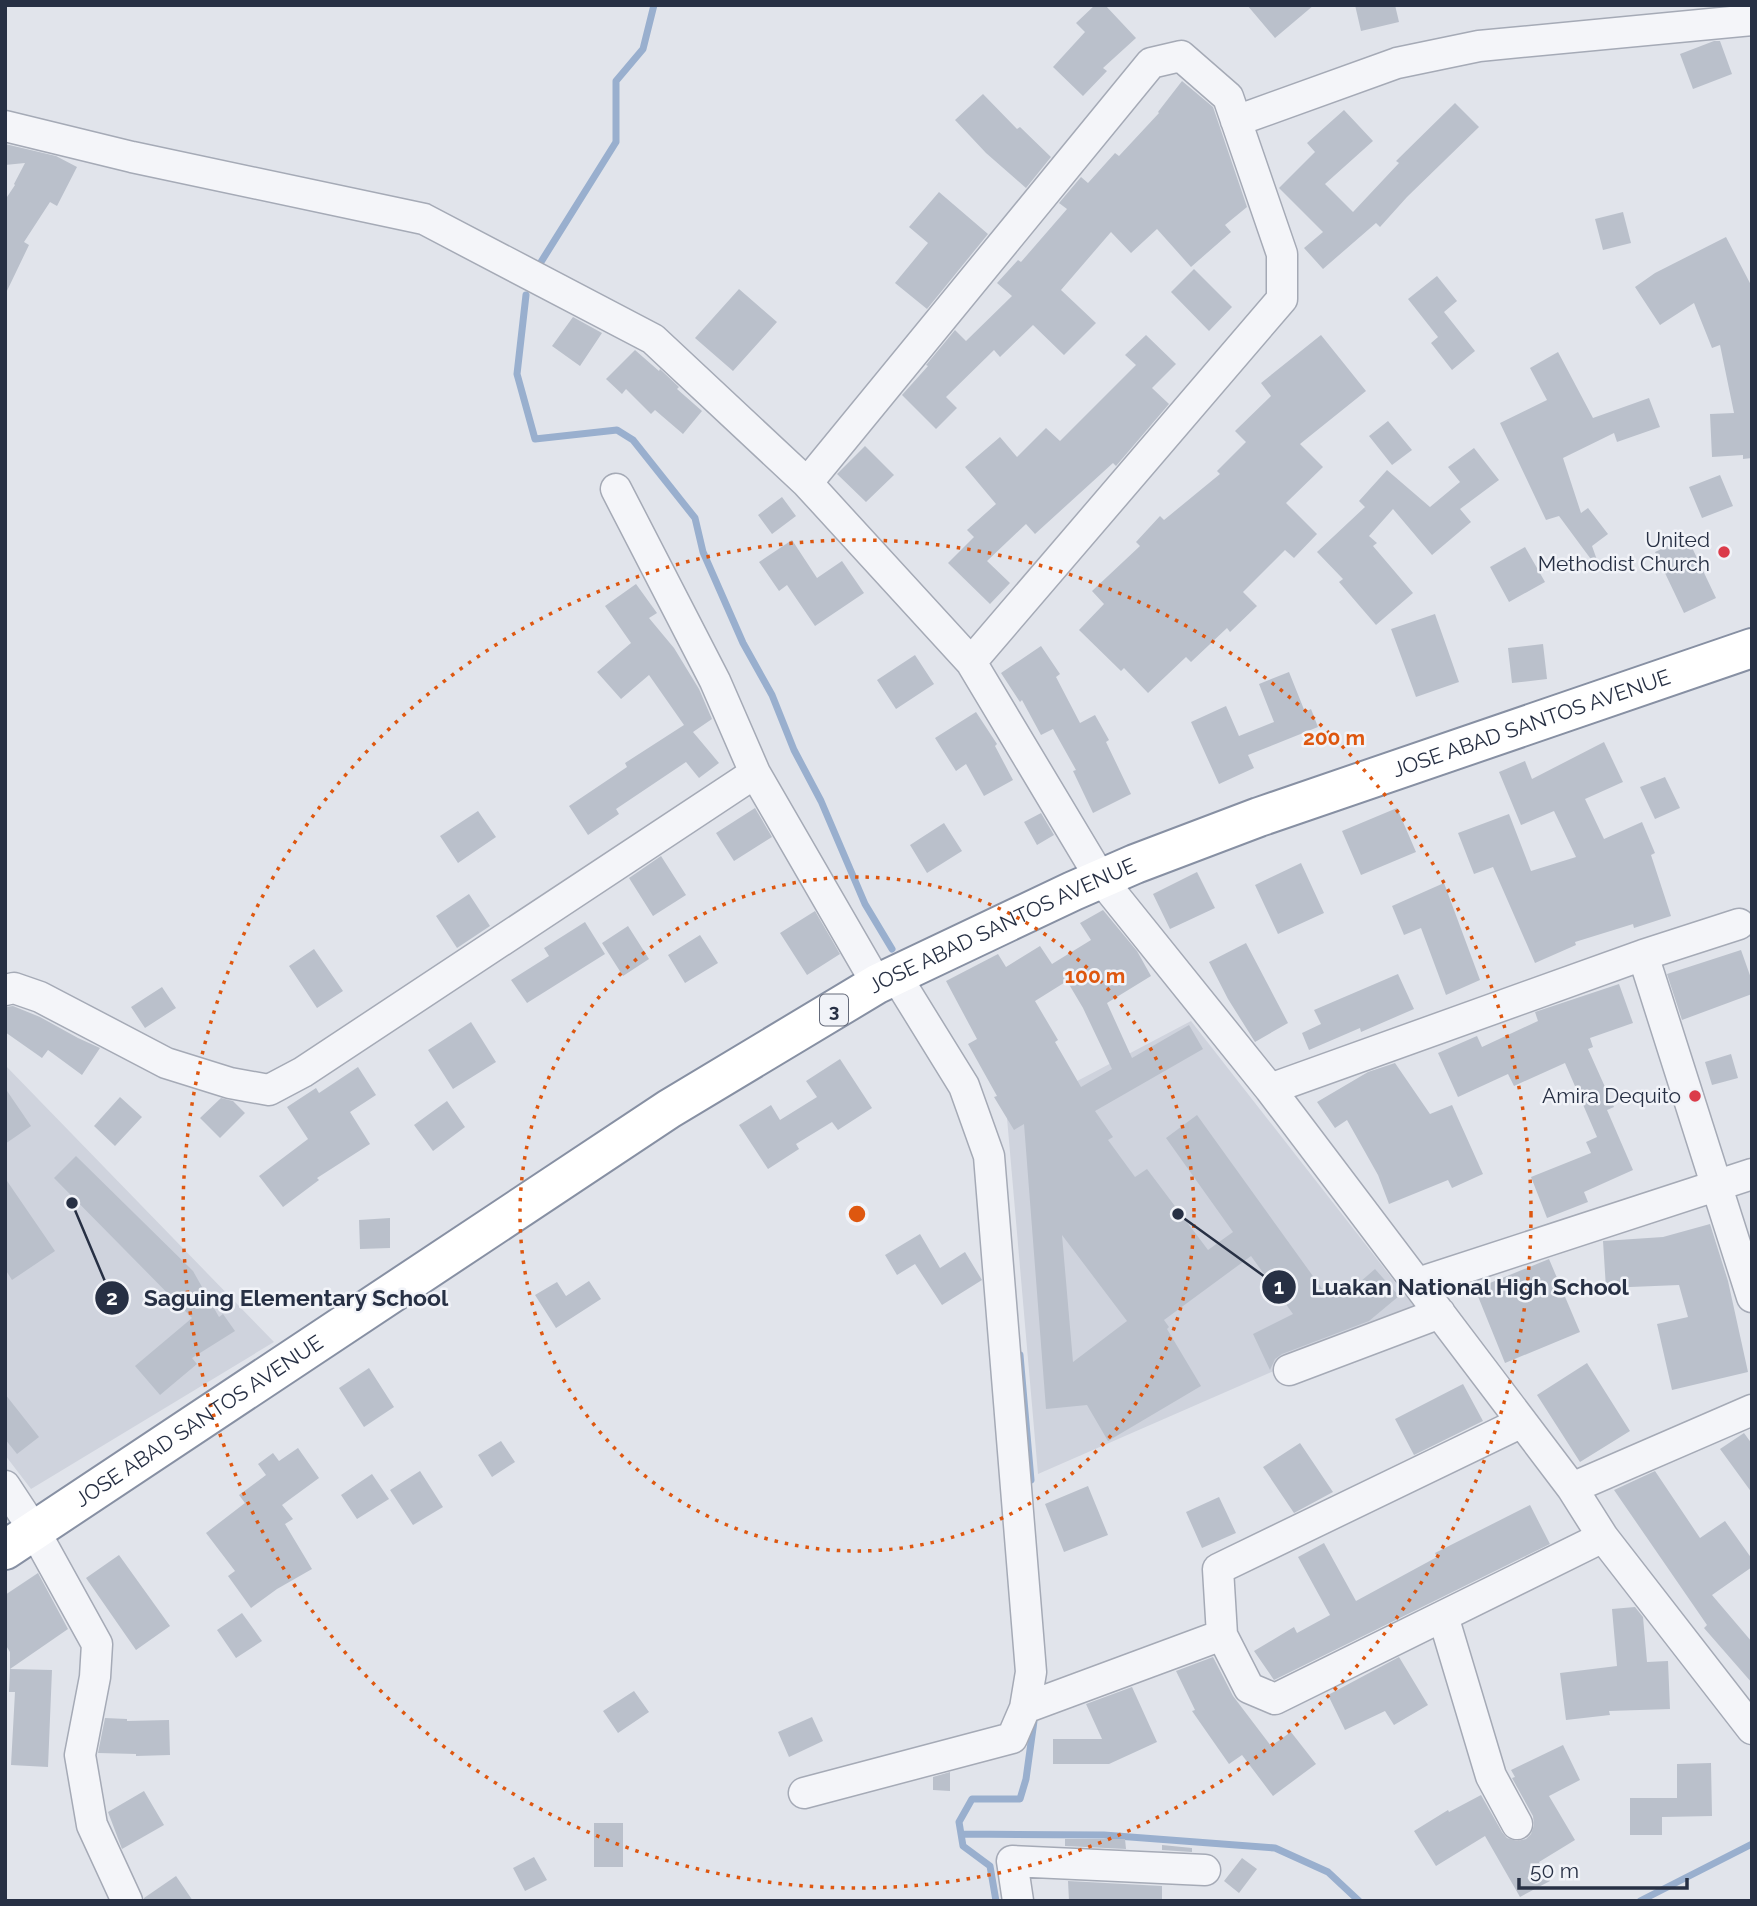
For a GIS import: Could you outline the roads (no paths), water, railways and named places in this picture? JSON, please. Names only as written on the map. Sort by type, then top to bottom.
[{"type":"highway","name":"JOSE ABAD SANTOS AVENUE","points":[[20,1540],[669,1109],[887,980],[1101,879],[1259,817],[1752,648]]},
{"type":"street","points":[[1236,121],[1397,63],[1479,46],[1752,20]]},
{"type":"street","points":[[807,483],[1151,63],[1181,55],[1228,97],[1282,254],[1282,299],[971,662]]},
{"type":"street","points":[[5,125],[132,157],[424,219],[653,339],[807,483],[971,662],[1101,879],[1270,1089],[1572,1488],[1603,1537],[1752,1729]]},
{"type":"street","points":[[616,489],[715,681],[755,773],[887,980],[964,1086],[989,1156],[1031,1672],[1025,1709],[1012,1738],[804,1793]]},
{"type":"street","points":[[5,990],[14,988],[40,998],[166,1063],[230,1083],[269,1090],[303,1072],[755,773]]},
{"type":"street","points":[[1270,1089],[1643,955],[1739,924]]},
{"type":"street","points":[[1643,955],[1752,1297]]},
{"type":"street","points":[[1418,1283],[1752,1174]]},
{"type":"street","points":[[1289,1370],[1440,1313]]},
{"type":"street","points":[[1572,1488],[1752,1410]]},
{"type":"street","points":[[1522,1422],[1218,1569],[1223,1635],[1249,1688],[1275,1699],[1603,1537]]},
{"type":"street","points":[[5,1486],[20,1540],[97,1644],[95,1677],[80,1755],[92,1825],[127,1901]]},
{"type":"street","points":[[1443,1616],[1491,1776],[1517,1824]]},
{"type":"street","points":[[1025,1709],[1223,1635]]},
{"type":"street","points":[[1018,1901],[1012,1861],[1205,1870]]},
{"type":"waterway","points":[[536,270],[616,142],[616,81],[643,49],[654,5]]},
{"type":"waterway","points":[[526,295],[517,374],[535,439],[617,430],[633,440],[695,518],[703,552],[743,643],[772,695],[794,750],[821,801],[865,904],[892,949]]},
{"type":"waterway","points":[[1020,1355],[1031,1480]]},
{"type":"waterway","points":[[996,1901],[990,1866],[963,1846],[959,1822],[972,1799],[1020,1799],[1026,1779],[1034,1721]]},
{"type":"waterway","points":[[961,1834],[1104,1835],[1275,1848],[1328,1872],[1359,1901]]},
{"type":"waterway","points":[[1640,1901],[1752,1844]]},
{"type":"place","name":"United Methodist Church","points":[[1724,552]]},
{"type":"place","name":"Amira Dequito","points":[[1695,1096]]},
{"type":"place","name":"Saguing Elementary School","points":[[72,1203]]},
{"type":"place","name":"Luakan National High School","points":[[1178,1214]]}]
